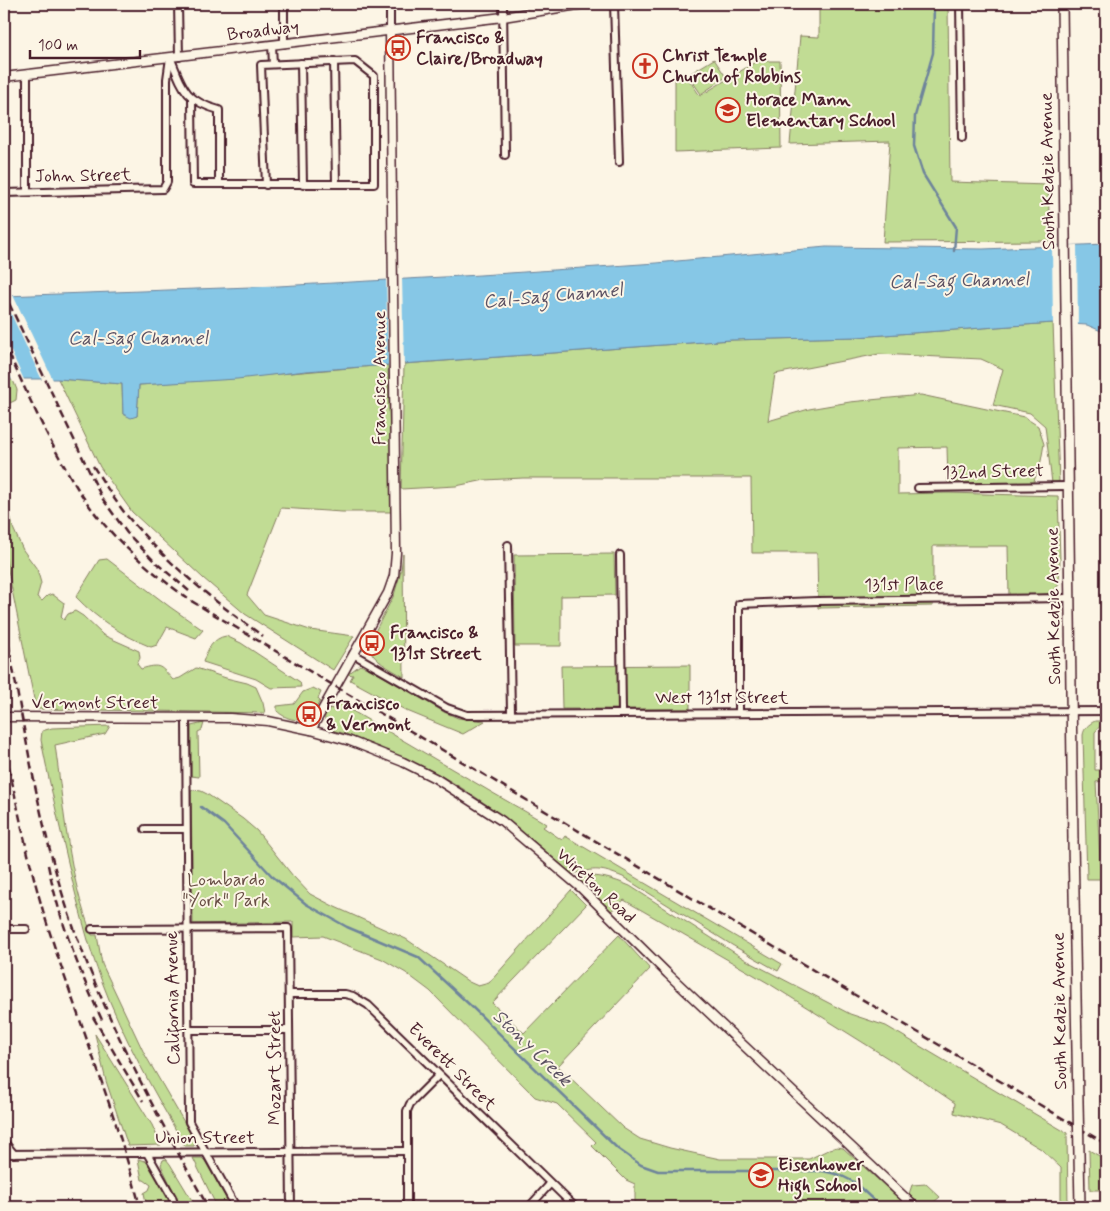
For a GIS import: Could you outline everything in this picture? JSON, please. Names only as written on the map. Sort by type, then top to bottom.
[{"type":"main road","name":"South Kedzie Avenue","points":[[1062,4],[1071,712],[1080,1207]]},
{"type":"street","points":[[178,4],[175,58],[183,88],[192,99],[204,106],[219,110],[219,184]]},
{"type":"street","points":[[284,4],[284,44]]},
{"type":"street","name":"Francisco Avenue","points":[[311,730],[388,593],[394,576],[396,553],[395,367],[390,4]]},
{"type":"street","points":[[503,4],[505,155]]},
{"type":"street","name":"Broadway","points":[[4,77],[175,58],[503,17],[584,4]]},
{"type":"street","points":[[614,4],[619,162]]},
{"type":"street","points":[[960,4],[962,138]]},
{"type":"street","points":[[272,45],[273,64]]},
{"type":"street","name":"John Street","points":[[4,193],[164,189],[167,182],[168,80],[175,58]]},
{"type":"street","points":[[334,61],[336,184]]},
{"type":"street","points":[[192,99],[193,184],[266,185],[374,184],[374,76],[356,61],[261,65],[266,185]]},
{"type":"street","points":[[301,63],[303,185]]},
{"type":"street","points":[[27,74],[27,192]]},
{"type":"street","name":"132nd Street","points":[[918,488],[1068,486]]},
{"type":"street","points":[[508,545],[511,713]]},
{"type":"street","points":[[620,556],[622,713]]},
{"type":"street","name":"131st Place","points":[[739,712],[739,604],[817,601],[1070,598]]},
{"type":"street","name":"West 131st Street","points":[[353,654],[456,712],[467,715],[511,713],[1106,711]]},
{"type":"street","name":"Vermont Street","points":[[4,717],[186,718]]},
{"type":"street","name":"Wireton Road","points":[[186,718],[248,719],[278,723],[311,730],[350,742],[402,762],[435,778],[502,821],[581,888],[668,974],[914,1207]]},
{"type":"street","name":"California Avenue","points":[[186,718],[189,1122],[236,1207]]},
{"type":"street","points":[[145,829],[186,829]]},
{"type":"street","points":[[92,929],[187,928]]},
{"type":"street","name":"Mozart Street","points":[[187,928],[288,928],[290,1207]]},
{"type":"street","points":[[4,929],[26,929]]},
{"type":"street","name":"Everett Street","points":[[289,994],[345,994],[360,999],[575,1207]]},
{"type":"street","points":[[189,1030],[290,1030]]},
{"type":"street","points":[[407,1207],[407,1111],[410,1104],[439,1075]]},
{"type":"street","points":[[4,1142],[14,1154]]},
{"type":"street","name":"Union Street","points":[[4,1154],[406,1152]]},
{"type":"street","points":[[147,1153],[172,1197],[175,1207]]},
{"type":"street","points":[[530,1207],[550,1184]]},
{"type":"green space","points":[[819,4],[948,4],[950,182],[1048,185],[1050,241],[883,242],[890,141],[790,144],[800,36],[819,37]]},
{"type":"green space","points":[[714,59],[726,77],[701,94],[688,75]]},
{"type":"green space","points":[[757,61],[780,61],[781,148],[675,152],[675,72],[686,75],[700,96]]},
{"type":"green space","points":[[1053,323],[1059,482],[1052,483],[1045,426],[1030,413],[993,405],[1003,369],[981,359],[879,354],[775,374],[768,421],[809,409],[850,402],[921,395],[1024,417],[1038,426],[1044,444],[1041,461],[1033,484],[948,482],[947,447],[898,448],[898,494],[948,493],[1058,496],[1059,584],[1053,593],[1009,596],[1008,546],[933,546],[933,606],[818,608],[817,553],[752,553],[751,478],[523,478],[485,480],[456,486],[401,489],[404,364],[731,340],[856,337]]},
{"type":"green space","points":[[388,365],[392,512],[342,512],[281,508],[247,595],[264,615],[310,630],[354,636],[333,670],[245,614],[132,512],[100,467],[58,379],[122,384],[123,414],[137,416],[139,385]]},
{"type":"green space","points":[[13,380],[17,390],[16,400],[4,404],[4,381]]},
{"type":"green space","points":[[4,487],[13,528],[23,550],[37,569],[41,583],[37,597],[42,601],[52,594],[64,603],[61,617],[64,620],[68,614],[75,611],[103,635],[139,651],[140,658],[137,664],[141,669],[153,666],[160,667],[173,680],[196,668],[256,687],[265,713],[36,709],[4,550]]},
{"type":"green space","points":[[403,554],[404,677],[378,660],[370,651],[368,645],[394,595],[401,571]]},
{"type":"green space","points":[[614,554],[615,595],[561,596],[561,646],[515,646],[514,555]]},
{"type":"green space","points":[[107,559],[203,630],[196,638],[167,627],[157,645],[151,647],[120,632],[102,620],[76,597],[99,560]]},
{"type":"green space","points":[[226,636],[241,643],[300,682],[301,687],[271,688],[256,679],[203,662],[211,645],[217,639]]},
{"type":"green space","points":[[360,665],[444,712],[458,718],[485,721],[463,734],[407,711],[350,680],[353,675],[348,674]]},
{"type":"green space","points":[[690,665],[690,709],[562,709],[561,666]]},
{"type":"green space","points":[[313,688],[321,692],[318,699],[320,701],[307,718],[293,719],[277,711],[277,706],[294,704],[303,692]]},
{"type":"green space","points":[[337,702],[547,824],[543,827],[562,840],[565,836],[782,964],[778,971],[732,945],[623,877],[598,870],[572,874],[514,825],[473,795],[406,759],[331,729],[325,722],[325,717],[328,707],[332,709]]},
{"type":"green space","points":[[1095,721],[1106,721],[1106,724],[1102,724],[1095,732],[1095,770],[1102,770],[1103,781],[1096,782],[1101,879],[1087,879],[1083,735],[1087,726]]},
{"type":"green space","points":[[204,723],[202,730],[198,732],[199,777],[191,776],[191,726]]},
{"type":"green space","points":[[110,726],[105,734],[55,745],[72,865],[77,889],[92,935],[97,935],[102,964],[144,1053],[195,1141],[194,1146],[185,1146],[162,1105],[129,1044],[101,979],[75,892],[41,740],[42,731],[52,728]]},
{"type":"green space","name":"Lombardo \"York\" Park","points":[[191,791],[207,794],[257,831],[310,894],[406,939],[469,982],[478,986],[489,983],[571,890],[586,905],[492,1003],[524,1033],[619,935],[650,969],[558,1066],[623,1128],[640,1139],[720,1159],[809,1159],[830,1149],[843,1148],[908,1207],[635,1207],[635,1184],[626,1180],[592,1146],[596,1142],[557,1104],[535,1097],[430,991],[406,973],[382,959],[323,936],[293,937],[293,922],[193,924]]},
{"type":"green space","points":[[582,876],[606,878],[630,886],[746,960],[850,1014],[886,1026],[1067,1133],[1068,1207],[1061,1207],[1061,1168],[1041,1149],[1001,1125],[954,1113],[955,1103],[902,1067],[768,983],[624,900],[611,911],[577,879]]},
{"type":"green space","points":[[95,1034],[152,1125],[161,1145],[128,1146],[106,1081]]},
{"type":"green space","points":[[1089,1150],[1106,1160],[1106,1190],[1090,1190]]},
{"type":"green space","points":[[193,1158],[202,1158],[205,1161],[231,1207],[217,1207]]},
{"type":"green space","points":[[138,1159],[149,1164],[167,1194],[172,1207],[147,1207],[144,1193],[149,1190],[151,1185],[142,1180]]},
{"type":"green space","points":[[166,1159],[196,1207],[181,1207],[161,1165],[163,1160]]},
{"type":"green space","points":[[926,1184],[940,1197],[928,1207],[922,1207],[909,1194],[912,1185]]},
{"type":"water","name":"Cal-Sag Channel","points":[[1106,244],[1106,333],[1087,325],[1053,323],[856,337],[731,340],[139,385],[137,416],[131,418],[123,414],[122,384],[58,379],[4,379],[4,296],[278,286],[480,275],[656,263],[826,247],[983,249]]},
{"type":"pier","points":[[1077,245],[1078,327],[1053,325],[1052,246]]},
{"type":"pier","points":[[402,277],[404,366],[388,367],[386,278]]},
{"type":"pier","points":[[4,293],[12,293],[54,382],[43,382],[4,299]]},
{"type":"pier","points":[[4,336],[25,382],[13,382],[4,363]]},
{"type":"waterway","points":[[934,4],[933,53],[915,116],[914,146],[923,174],[956,227],[954,251]]},
{"type":"waterway","name":"Stony Creek","points":[[201,807],[224,824],[272,876],[306,904],[347,927],[418,957],[618,1149],[641,1165],[658,1171],[823,1171],[840,1175],[854,1182],[881,1207]]},
{"type":"railway","points":[[4,293],[102,498],[127,533],[154,561],[189,591]]},
{"type":"railway","points":[[4,343],[47,434],[87,503],[126,548],[188,599],[1106,1144]]},
{"type":"railway","points":[[93,466],[123,511],[158,550],[209,595],[263,636]]},
{"type":"railway","points":[[4,620],[40,810],[59,884],[71,920],[116,1031],[151,1102],[208,1207]]},
{"type":"railway","points":[[4,743],[41,904],[120,1136],[140,1207]]},
{"type":"railway","points":[[48,865],[58,906],[71,945],[103,1022]]},
{"type":"railway","points":[[93,1017],[143,1101]]},
{"type":"place","name":"Francisco & Claire/Broadway","points":[[398,48]]},
{"type":"place","name":"Christ Temple Church of Robbins","points":[[645,66]]},
{"type":"place","name":"Horace Mann Elementary School","points":[[728,110]]},
{"type":"place","name":"Francisco & 131st Street","points":[[372,643]]},
{"type":"place","name":"Francisco & Vermont","points":[[309,714]]},
{"type":"place","name":"Eisenhower High School","points":[[761,1175]]}]
